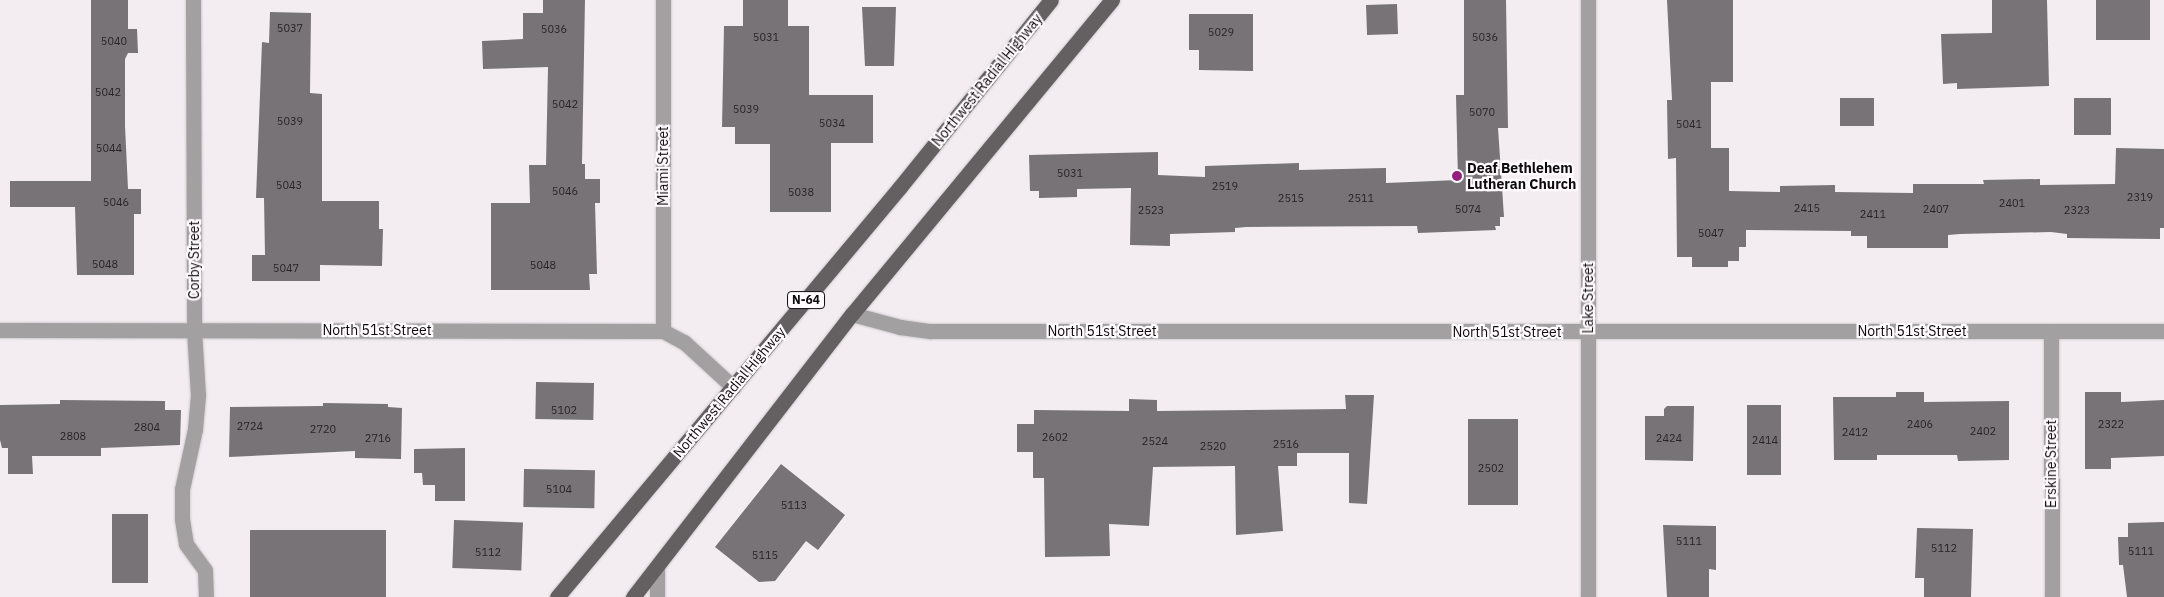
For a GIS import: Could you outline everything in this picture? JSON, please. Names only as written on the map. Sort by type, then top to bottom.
[{"type":"main road","name":"Northwest Radial Highway","points":[[557,597],[733,387],[1051,0]]},
{"type":"main road","points":[[633,597],[852,314],[1112,0]]},
{"type":"street","name":"Corby Street","points":[[194,0],[194,330],[198,395],[195,429],[182,488],[182,519],[186,544],[205,570],[206,597]]},
{"type":"street","name":"Miami Street","points":[[663,0],[663,331]]},
{"type":"street","name":"Lake Street","points":[[1588,0],[1588,597]]},
{"type":"street","name":"North 51st Street","points":[[852,314],[900,327],[930,331],[2164,331]]},
{"type":"street","name":"North 51st Street","points":[[0,330],[663,331],[684,342],[733,387]]},
{"type":"street","name":"Erskine Street","points":[[2051,331],[2052,597]]},
{"type":"street","points":[[657,568],[657,597]]},
{"type":"building","points":[[91,0],[128,0],[128,29],[137,29],[138,53],[128,53],[125,59],[125,126],[128,189],[141,189],[141,214],[134,214],[134,275],[77,275],[75,207],[10,207],[10,181],[91,181]]},
{"type":"building","points":[[543,0],[585,0],[582,164],[585,164],[585,179],[600,179],[600,203],[595,203],[597,274],[589,274],[590,290],[491,290],[491,203],[530,203],[529,165],[546,165],[548,67],[483,69],[482,41],[523,39],[523,13],[543,13]]},
{"type":"building","points":[[743,0],[788,0],[788,26],[809,26],[809,95],[873,95],[873,143],[831,143],[831,212],[770,212],[770,144],[735,144],[735,127],[722,127],[724,26],[743,26]]},
{"type":"building","points":[[1464,0],[1506,0],[1508,128],[1498,128],[1504,217],[1500,217],[1500,226],[1495,226],[1496,230],[1418,233],[1417,226],[1246,227],[1235,228],[1235,232],[1170,234],[1170,246],[1130,245],[1131,188],[1077,189],[1077,197],[1039,198],[1039,191],[1030,191],[1029,155],[1158,152],[1158,175],[1205,177],[1205,166],[1299,163],[1299,170],[1386,168],[1386,183],[1458,180],[1456,95],[1464,95]]},
{"type":"building","points":[[1667,0],[1733,0],[1733,82],[1711,82],[1711,148],[1729,148],[1729,191],[1780,192],[1780,186],[1835,185],[1835,192],[1913,193],[1913,184],[1984,184],[1983,180],[2040,179],[2040,185],[2115,184],[2116,148],[2164,149],[2164,228],[2160,228],[2160,239],[2067,238],[2067,234],[2051,232],[1960,234],[1948,235],[1948,248],[1867,248],[1867,236],[1851,236],[1851,231],[1746,230],[1746,247],[1739,247],[1739,261],[1728,261],[1728,267],[1692,267],[1692,257],[1677,257],[1676,158],[1668,159],[1667,100],[1672,100]]},
{"type":"building","points":[[1992,0],[2047,0],[2049,86],[1957,89],[1957,83],[1943,84],[1941,34],[1992,33]]},
{"type":"building","points":[[2096,0],[2150,0],[2150,40],[2096,40]]},
{"type":"building","points":[[1397,4],[1398,34],[1367,35],[1366,5]]},
{"type":"building","points":[[862,7],[896,7],[894,66],[865,66]]},
{"type":"building","points":[[270,12],[311,13],[310,93],[322,94],[322,201],[379,201],[379,229],[383,229],[382,266],[320,265],[320,281],[252,281],[252,255],[265,255],[264,198],[256,198],[262,42],[269,43]]},
{"type":"building","points":[[1189,14],[1253,14],[1253,71],[1199,70],[1199,50],[1189,50]]},
{"type":"building","points":[[1840,98],[1874,98],[1874,126],[1840,126]]},
{"type":"building","points":[[2074,98],[2111,98],[2111,135],[2074,135]]},
{"type":"building","points":[[536,382],[594,383],[593,420],[535,419]]},
{"type":"building","points":[[1896,392],[1924,392],[1924,402],[2009,401],[2009,460],[1958,461],[1957,455],[1877,455],[1877,460],[1834,460],[1833,397],[1896,397]]},
{"type":"building","points":[[2085,392],[2121,392],[2121,402],[2164,400],[2164,456],[2111,458],[2111,469],[2085,469]]},
{"type":"building","points":[[1345,395],[1374,395],[1367,504],[1349,503],[1349,453],[1297,453],[1297,466],[1278,466],[1283,531],[1236,535],[1235,466],[1153,467],[1149,526],[1109,524],[1110,556],[1045,557],[1044,478],[1033,478],[1033,452],[1017,452],[1017,424],[1034,424],[1034,410],[1129,411],[1129,399],[1157,400],[1157,411],[1346,409]]},
{"type":"building","points":[[60,400],[165,401],[165,410],[181,410],[180,445],[101,448],[101,456],[32,456],[33,474],[8,474],[8,448],[2,448],[0,440],[0,405],[60,404]]},
{"type":"building","points":[[323,403],[388,404],[388,407],[402,408],[401,459],[355,458],[355,451],[229,457],[230,407],[323,406]]},
{"type":"building","points":[[1747,405],[1781,405],[1781,475],[1747,475]]},
{"type":"building","points":[[1667,406],[1694,406],[1693,461],[1645,460],[1645,416],[1664,416],[1664,409]]},
{"type":"building","points":[[1468,419],[1518,419],[1518,505],[1468,505]]},
{"type":"building","points":[[465,448],[465,501],[435,501],[435,485],[423,485],[422,473],[414,473],[414,449]]},
{"type":"building","points":[[781,464],[845,515],[818,550],[806,541],[775,581],[759,582],[715,547]]},
{"type":"building","points":[[524,469],[595,470],[594,508],[523,507]]},
{"type":"building","points":[[112,514],[148,514],[148,583],[112,583]]},
{"type":"building","points":[[454,520],[523,522],[521,570],[452,568]]},
{"type":"building","points":[[2164,522],[2164,597],[2127,597],[2123,565],[2119,565],[2118,537],[2128,537],[2128,523]]},
{"type":"building","points":[[1663,525],[1716,526],[1716,570],[1709,569],[1709,597],[1667,597]]},
{"type":"building","points":[[1917,528],[1973,529],[1971,597],[1924,597],[1924,578],[1915,578]]},
{"type":"building","points":[[250,530],[386,530],[386,597],[250,597]]},
{"type":"place","name":"Deaf Bethlehem Lutheran Church","points":[[1457,176]]}]
